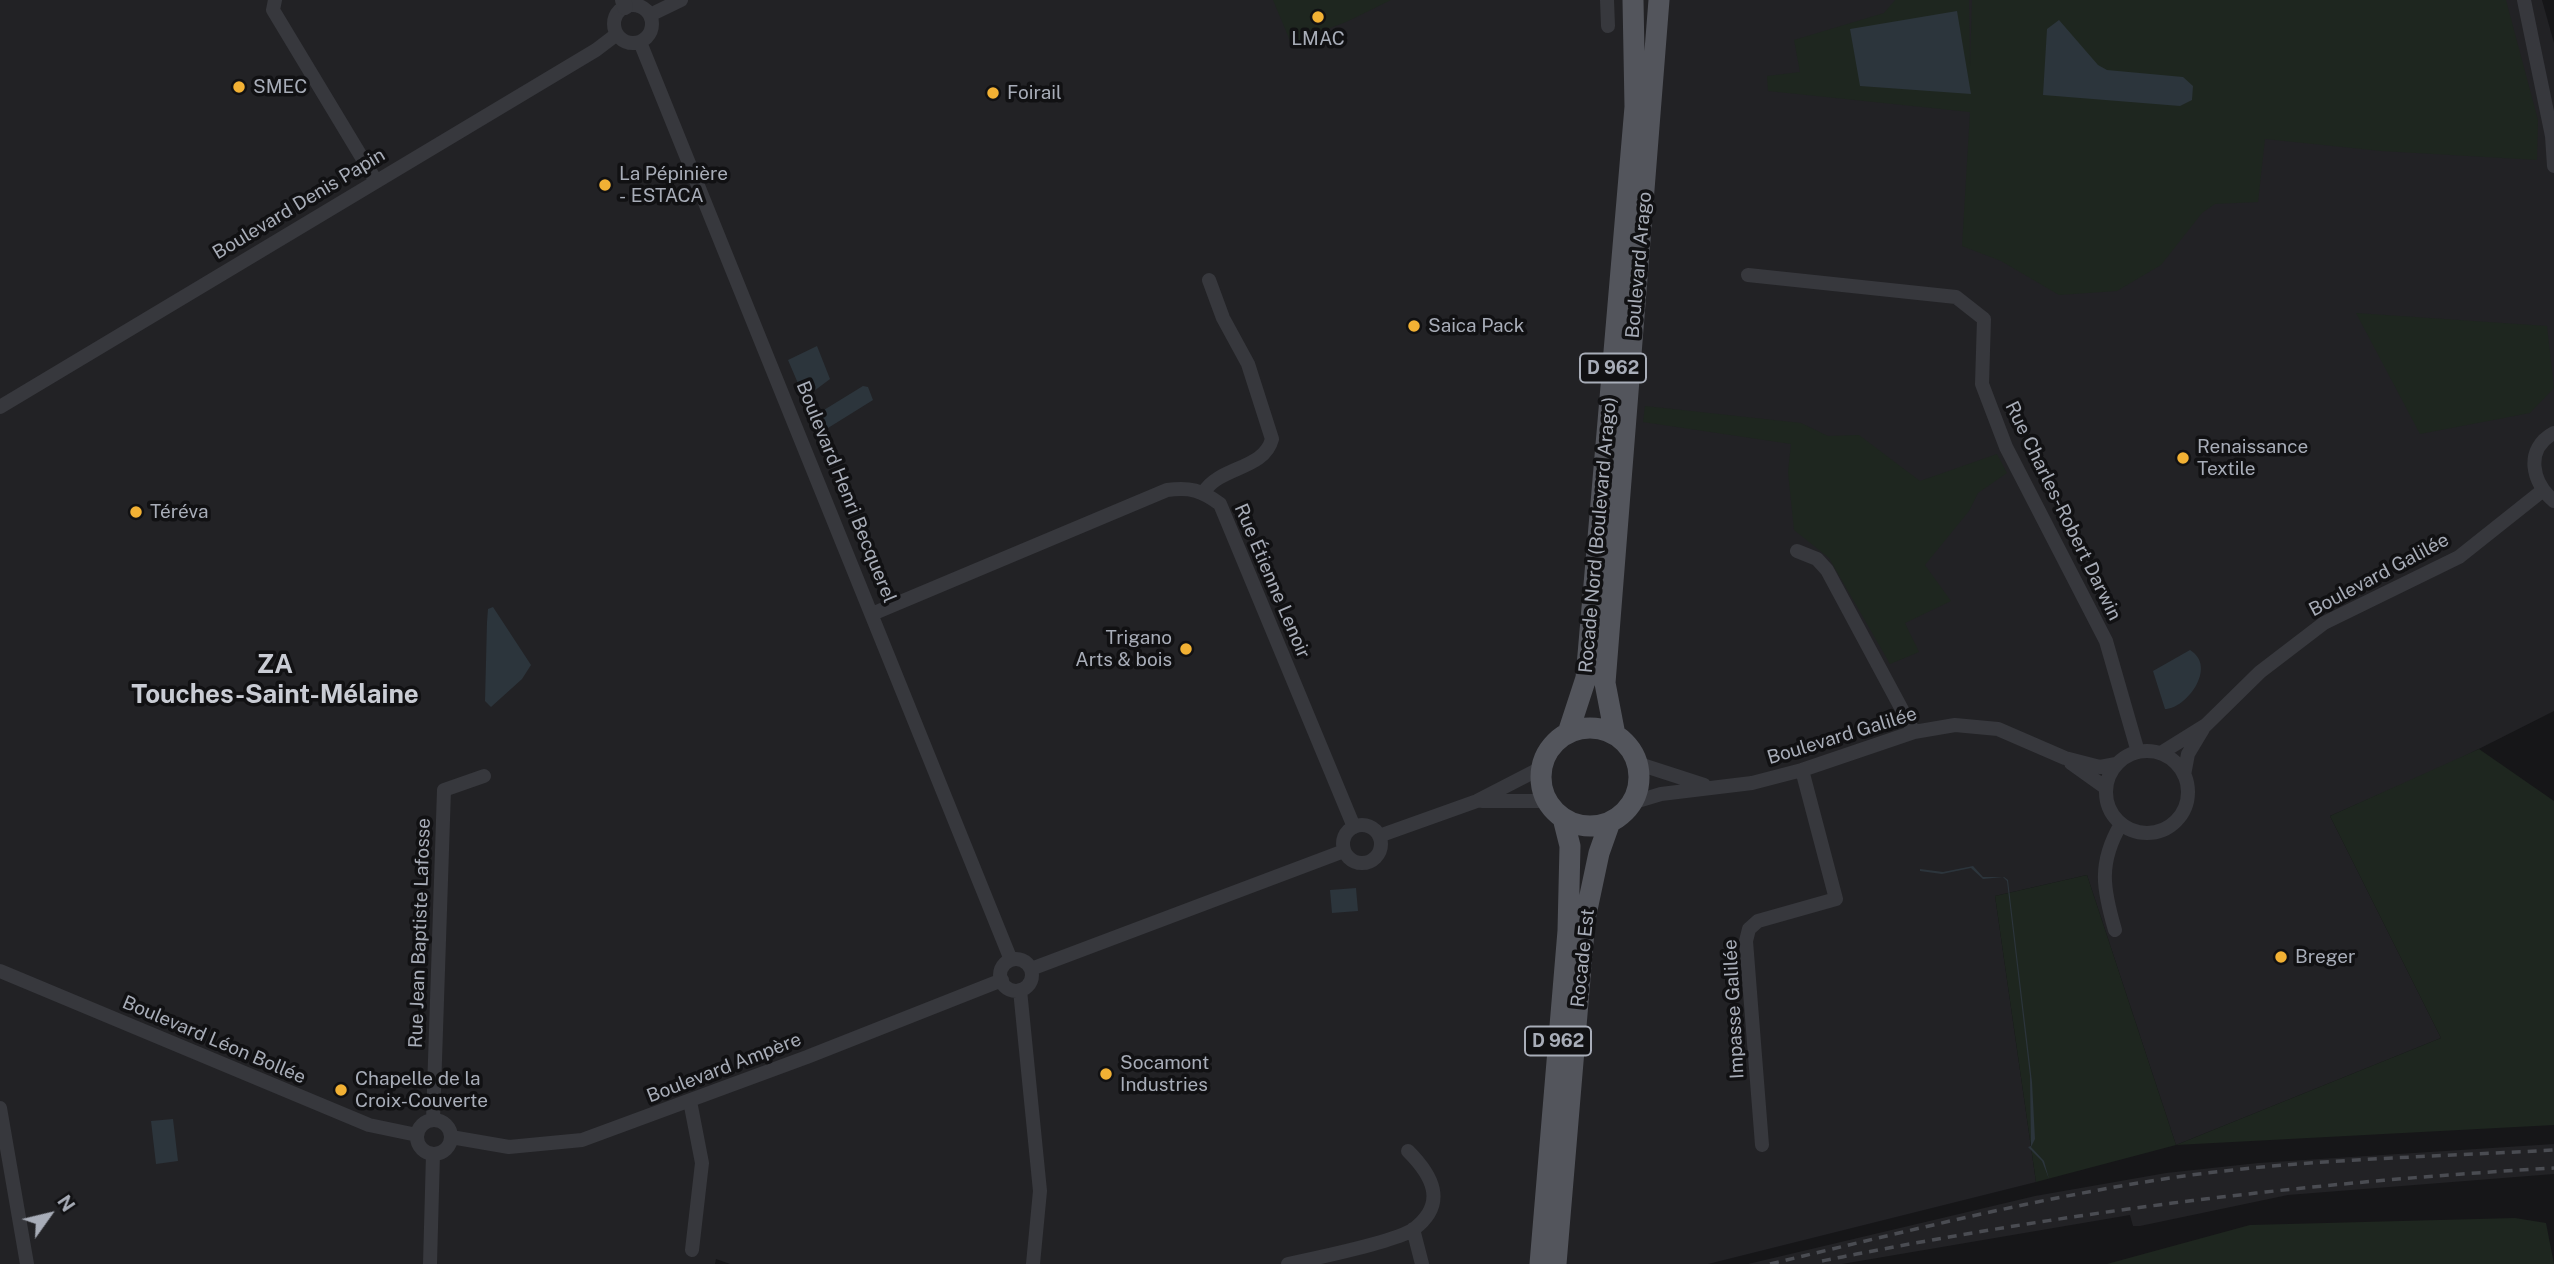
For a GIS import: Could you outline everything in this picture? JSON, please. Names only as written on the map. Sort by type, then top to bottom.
[{"type":"main road","name":"Rocade Nord (Boulevard Arago)","points":[[1568,733],[1586,678],[1635,107],[1633,0]]},
{"type":"main road","name":"D 962","points":[[1654,0],[1655,44]]},
{"type":"main road","points":[[1655,44],[1659,0]]},
{"type":"main road","name":"Boulevard Arago","points":[[1615,735],[1605,683],[1655,44]]},
{"type":"main road","points":[[1584,728],[1600,729],[1615,735],[1626,744],[1636,763],[1638,783],[1631,803],[1610,822],[1594,826],[1578,825],[1563,818],[1547,800],[1541,783],[1541,768],[1556,741],[1568,733],[1584,728]]},
{"type":"main road","name":"D 962","points":[[1539,1264],[1568,931],[1570,846],[1563,818]]},
{"type":"main road","name":"Rocade Est","points":[[1556,1264],[1585,919],[1599,853],[1610,822]]},
{"type":"street","points":[[275,0],[273,10],[376,181]]},
{"type":"street","points":[[650,15],[681,0]]},
{"type":"street","points":[[1607,0],[1608,26]]},
{"type":"street","points":[[2524,0],[2552,136],[2554,166]]},
{"type":"street","points":[[624,4],[642,8],[650,15],[652,28],[640,42],[625,41],[617,34],[615,22],[624,4]]},
{"type":"street","name":"Boulevard Denis Papin","points":[[0,407],[596,50],[617,34]]},
{"type":"street","name":"Boulevard Henri Becquerel","points":[[640,42],[1011,960]]},
{"type":"street","name":"Rue Charles-Robert Darwin","points":[[1748,275],[1956,297],[1984,319],[1982,384],[2006,447],[2106,641],[2138,752]]},
{"type":"street","points":[[872,614],[1167,490],[1189,487],[1204,492],[1216,480],[1262,456],[1269,449],[1272,439],[1248,364],[1223,318],[1209,280]]},
{"type":"street","points":[[2554,433],[2541,445],[2535,456],[2536,480],[2542,491],[2554,501]]},
{"type":"street","name":"Boulevard Galilée","points":[[2161,753],[2206,725],[2260,672],[2324,623],[2459,557],[2542,491]]},
{"type":"street","name":"Rue Étienne Lenoir","points":[[1204,492],[1220,504],[1354,827]]},
{"type":"street","points":[[1797,551],[1817,559],[1827,570],[1914,732]]},
{"type":"street","name":"Boulevard Galilée","points":[[1631,803],[1709,786],[1752,783],[1802,770],[1914,732],[1955,725],[1998,729],[2065,758],[2100,767],[2116,764]]},
{"type":"street","name":"Boulevard Galilée","points":[[2184,775],[2188,754],[2206,725]]},
{"type":"street","points":[[2138,752],[2161,753],[2178,766],[2184,775],[2188,795],[2185,807],[2169,827],[2144,833],[2121,824],[2107,802],[2106,788],[2116,764],[2138,752]]},
{"type":"street","name":"Boulevard Galilée","points":[[2065,758],[2106,788]]},
{"type":"street","name":"Boulevard Galilée","points":[[1636,763],[1709,786]]},
{"type":"street","points":[[1379,836],[1477,801],[1541,768]]},
{"type":"street","name":"Impasse Galilée","points":[[1762,1145],[1746,941],[1749,929],[1758,921],[1836,899],[1802,770]]},
{"type":"street","name":"Rue Jean Baptiste Lafosse","points":[[433,1120],[444,790],[484,776]]},
{"type":"street","points":[[1477,801],[1547,800]]},
{"type":"street","points":[[2115,930],[2104,890],[2110,844],[2121,824]]},
{"type":"street","points":[[1354,827],[1371,828],[1379,836],[1378,853],[1370,861],[1352,860],[1344,851],[1343,840],[1354,827]]},
{"type":"street","points":[[1031,969],[1344,851]]},
{"type":"street","points":[[1011,960],[1021,960],[1031,969],[1031,980],[1020,990],[1011,990],[1002,980],[1001,970],[1011,960]]},
{"type":"street","name":"Boulevard Léon Bollée","points":[[0,971],[369,1125],[417,1135]]},
{"type":"street","name":"Boulevard Ampère","points":[[451,1137],[509,1147],[551,1145],[619,1128],[1002,980]]},
{"type":"street","points":[[1020,990],[1040,1191],[1033,1264]]},
{"type":"street","points":[[690,1101],[702,1163],[692,1250]]},
{"type":"street","points":[[0,1108],[27,1264]]},
{"type":"street","points":[[433,1120],[447,1127],[451,1137],[443,1152],[433,1154],[419,1146],[417,1135],[420,1126],[433,1120]]},
{"type":"street","points":[[1288,1264],[1413,1229],[1432,1206],[1434,1191],[1430,1177],[1408,1151]]},
{"type":"street","points":[[430,1264],[433,1154]]},
{"type":"street","points":[[1413,1229],[1422,1264]]},
{"type":"shaded area","points":[[0,0],[2542,0],[2554,43],[2554,711],[2449,764],[2330,816],[2441,1038],[2176,1145],[2087,875],[1995,896],[2036,1182],[1708,1264],[730,1264],[716,1259],[715,1264],[0,1264]]},
{"type":"shaded area","name":"LMAC","points":[[1273,0],[1391,0],[1346,22],[1291,43]]},
{"type":"shaded area","points":[[1895,0],[1969,0],[1970,66],[1972,0],[2506,0],[2538,120],[2537,160],[2381,151],[2265,139],[2258,202],[2215,204],[2202,213],[2161,265],[2117,291],[2059,295],[2001,261],[1962,246],[1970,112],[1768,91],[1767,76],[1800,72],[1794,40],[1884,13]]},
{"type":"shaded area","points":[[1957,11],[1971,94],[1860,86],[1850,29]]},
{"type":"shaded area","points":[[2059,20],[2098,65],[2107,70],[2183,77],[2193,86],[2192,100],[2180,106],[2043,95],[2047,29]]},
{"type":"shaded area","points":[[2356,313],[2547,326],[2554,388],[2530,413],[2420,434]]},
{"type":"shaded area","points":[[817,346],[830,379],[810,394],[800,388],[788,360]]},
{"type":"shaded area","points":[[863,386],[868,387],[873,400],[828,428],[820,428],[816,418],[819,413]]},
{"type":"shaded area","points":[[1645,406],[1801,423],[1828,436],[1859,435],[1920,481],[1997,454],[2007,473],[1978,493],[1969,511],[1925,565],[1951,601],[1905,623],[1919,652],[1890,664],[1829,558],[1794,530],[1788,472],[1791,444],[1643,422]]},
{"type":"shaded area","points":[[493,607],[531,665],[522,679],[491,707],[485,701],[488,609]]},
{"type":"shaded area","points":[[2190,650],[2198,657],[2201,666],[2196,686],[2182,702],[2165,709],[2153,671]]},
{"type":"shaded area","points":[[2479,749],[2554,801],[2554,1125],[2176,1145],[2441,1038],[2330,816]]},
{"type":"shaded area","points":[[1973,866],[1983,877],[2003,877],[1983,879],[1971,868],[1942,874],[1920,871],[1943,872]]},
{"type":"shaded area","points":[[2087,875],[2176,1145],[2036,1182],[1995,896]]},
{"type":"shaded area","points":[[2003,877],[2008,880],[2032,1082],[2035,1139],[2031,1147],[2044,1161],[2049,1179],[2042,1161],[2028,1147],[2031,1146],[2030,1076],[2007,881]]},
{"type":"shaded area","points":[[1356,888],[1358,911],[1332,913],[1330,890]]},
{"type":"shaded area","points":[[173,1119],[178,1161],[156,1164],[151,1121]]},
{"type":"shaded area","points":[[2554,1144],[2554,1174],[2288,1195],[2140,1226],[2133,1226],[2130,1215],[1842,1264],[1748,1264],[2035,1196],[2166,1173],[2258,1163]]},
{"type":"shaded area","points":[[2515,1218],[2546,1223],[2554,1264],[2107,1264],[2250,1225]]},
{"type":"railway","points":[[1770,1264],[2028,1204],[2184,1176],[2322,1162],[2554,1150]]},
{"type":"railway","points":[[1822,1261],[2003,1228],[2186,1201],[2370,1182],[2554,1168]]},
{"type":"place","name":"LMAC","points":[[1318,17]]},
{"type":"place","name":"SMEC","points":[[239,87]]},
{"type":"place","name":"Foirail","points":[[993,93]]},
{"type":"place","name":"La Pépinière - ESTACA","points":[[605,185]]},
{"type":"place","name":"Saica Pack","points":[[1414,326]]},
{"type":"place","name":"Renaissance Textile","points":[[2183,458]]},
{"type":"place","name":"Téréva","points":[[136,512]]},
{"type":"place","name":"Trigano Arts & bois","points":[[1186,649]]},
{"type":"place","name":"Breger","points":[[2281,957]]},
{"type":"place","name":"Socamont Industries","points":[[1106,1074]]},
{"type":"place","name":"Chapelle de la Croix-Couverte","points":[[341,1090]]},
{"type":"district","name":"ZA Touches-Saint-Mélaine","points":[[275,680]]}]
